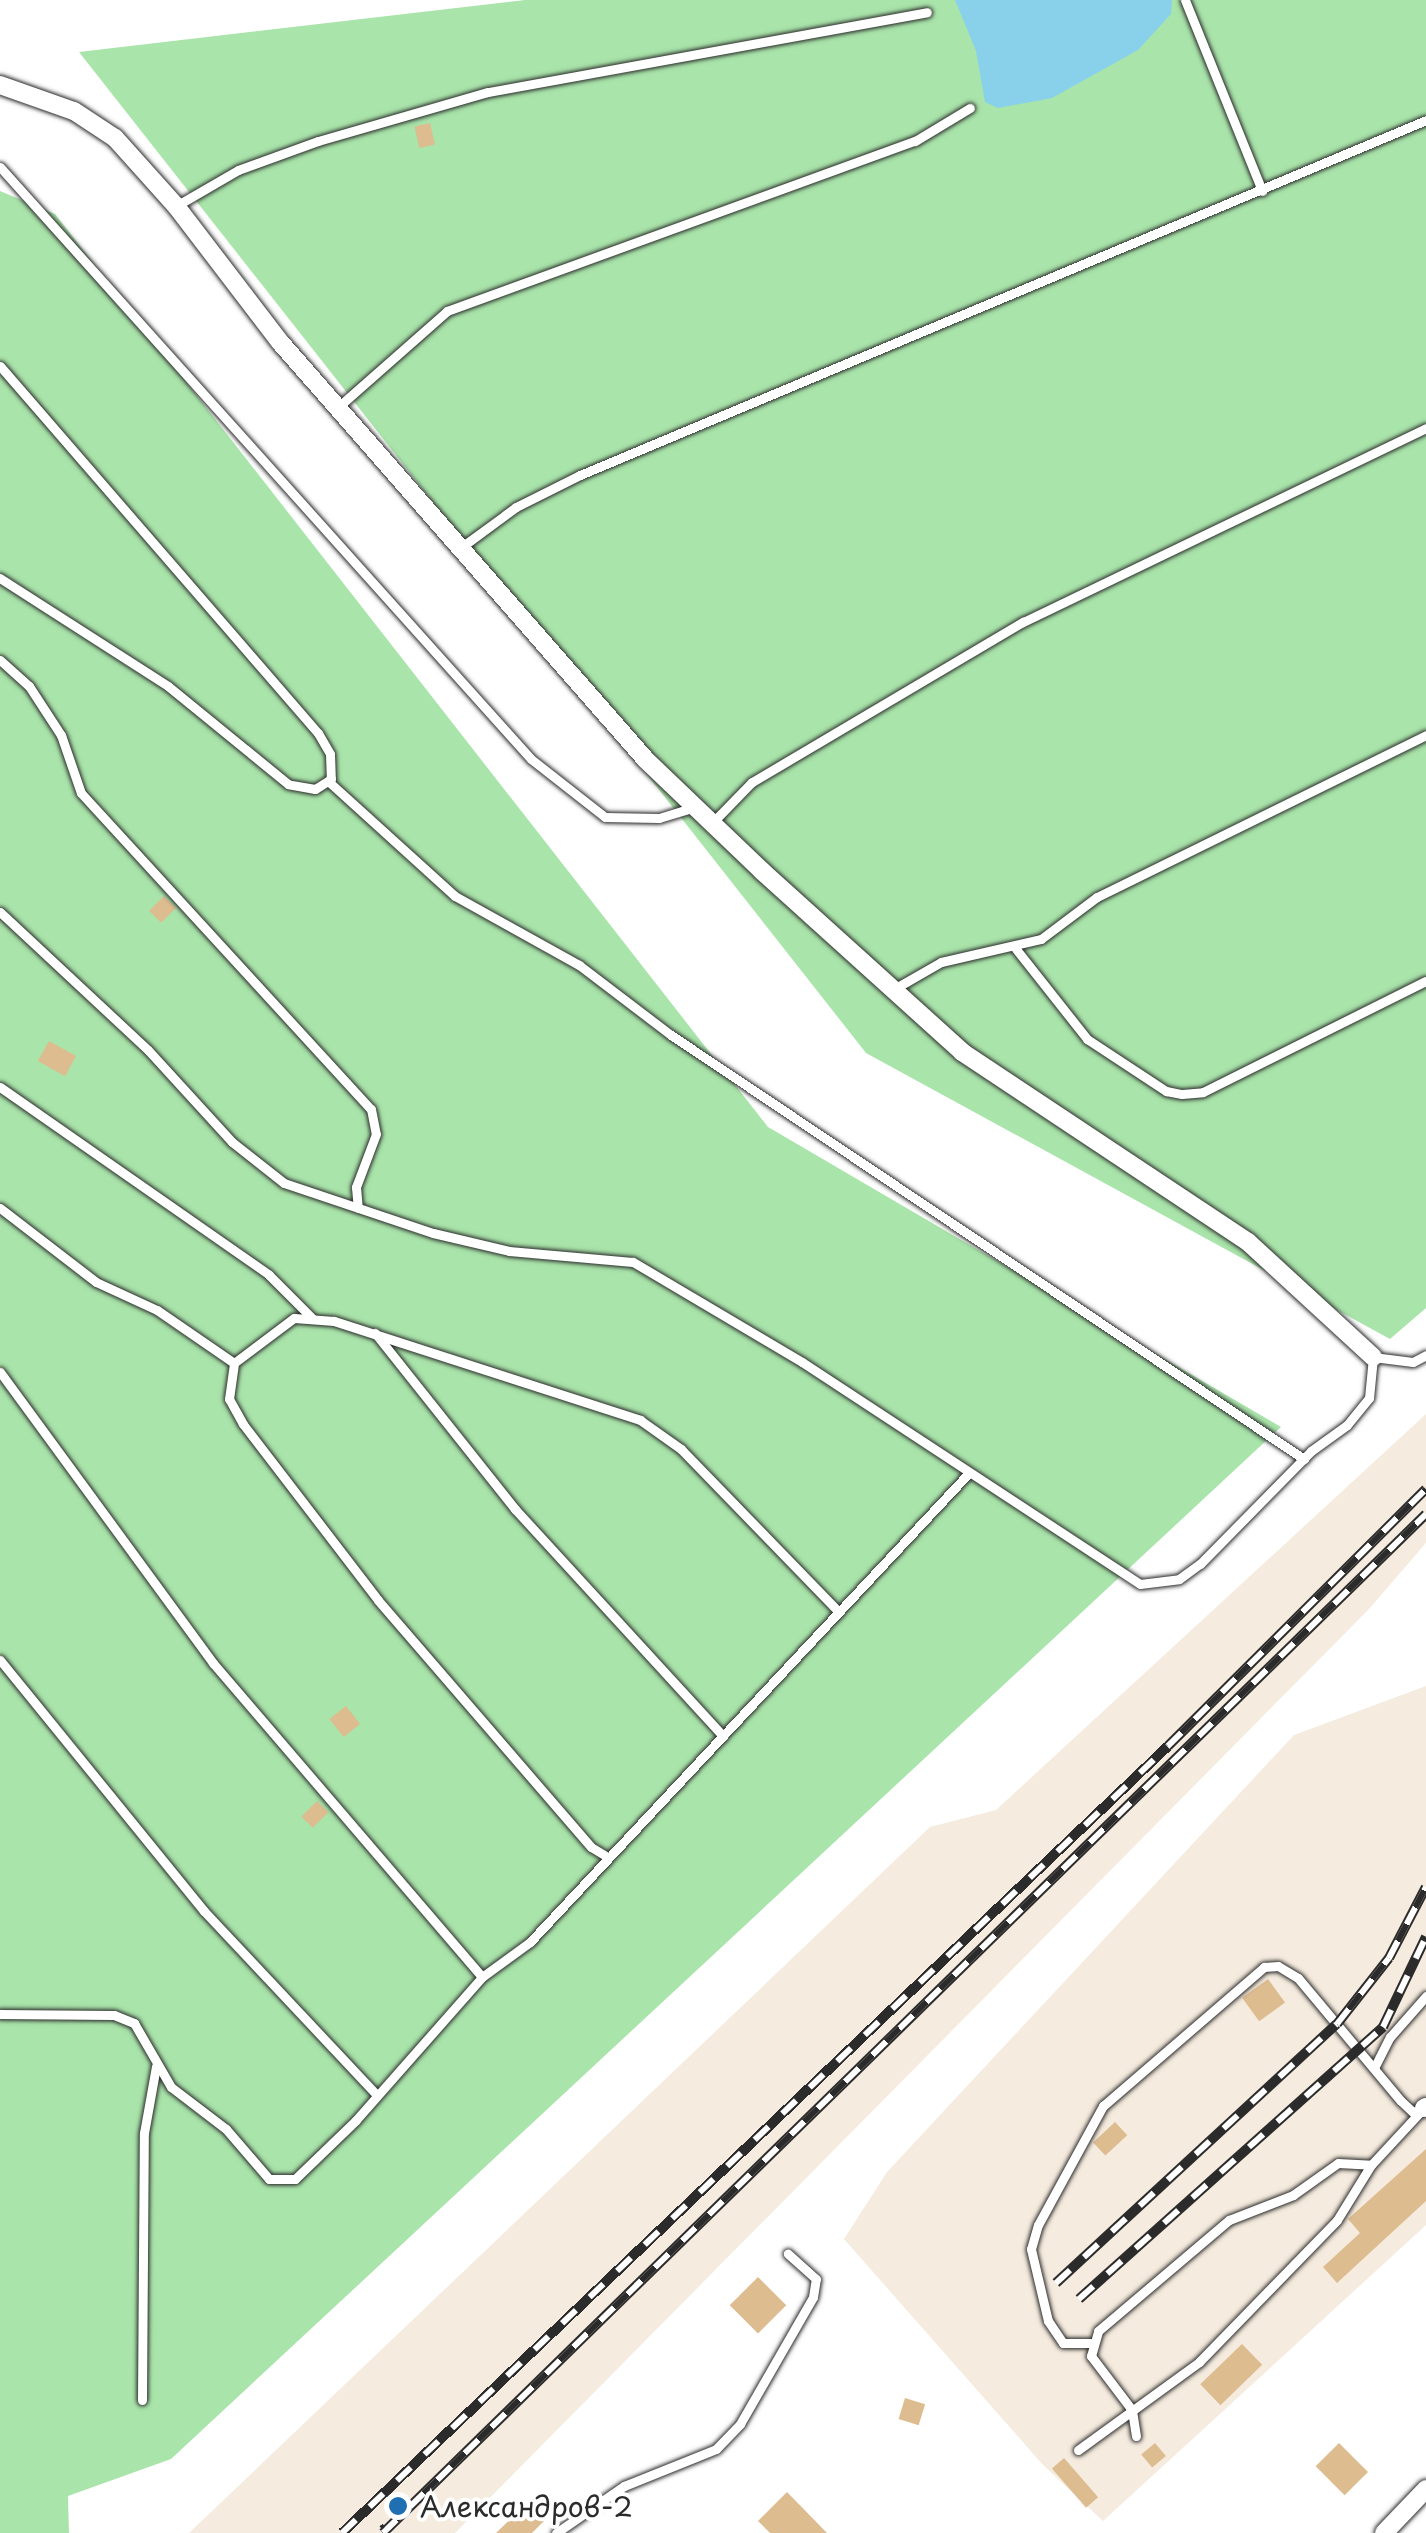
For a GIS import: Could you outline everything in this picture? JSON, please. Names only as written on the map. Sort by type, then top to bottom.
[{"type":"street","points":[[0,84],[74,111],[115,138],[176,206],[337,408],[463,546],[646,760],[712,823],[962,1052],[1248,1242],[1373,1358]]},
{"type":"street","points":[[1384,2533],[1426,2489]]},
{"type":"lane","points":[[1185,0],[1262,191]]},
{"type":"lane","points":[[176,206],[270,158],[488,92],[927,12]]},
{"type":"lane","points":[[337,408],[447,311],[914,141],[970,108]]},
{"type":"lane","points":[[463,546],[516,506],[580,475],[1426,120]]},
{"type":"lane","points":[[0,167],[531,759],[605,817],[659,818],[695,807]]},
{"type":"lane","points":[[0,366],[318,732],[330,754],[328,781]]},
{"type":"lane","points":[[712,823],[752,782],[1023,622],[1426,428]]},
{"type":"lane","points":[[0,578],[168,686],[288,784],[315,789],[328,781]]},
{"type":"lane","points":[[0,660],[29,686],[61,735],[81,792],[371,1109],[376,1134],[356,1187],[358,1208]]},
{"type":"lane","points":[[894,989],[942,962],[1016,949],[1041,939],[1097,897],[1426,735]]},
{"type":"lane","points":[[328,781],[455,896],[580,965],[671,1035],[1304,1459]]},
{"type":"lane","points":[[0,912],[148,1050],[232,1142],[284,1183],[509,1251],[632,1262],[802,1362],[1140,1584],[1157,1583],[1200,1564],[1304,1459],[1348,1425],[1369,1398],[1373,1358],[1412,1362],[1426,1355]]},
{"type":"lane","points":[[1016,949],[1087,1039],[1166,1091],[1182,1094],[1203,1092],[1426,980]]},
{"type":"lane","points":[[0,1087],[269,1274],[313,1319]]},
{"type":"lane","points":[[0,1208],[96,1282],[158,1310],[234,1363]]},
{"type":"lane","points":[[606,1856],[591,1847],[378,1600],[243,1424],[229,1399],[234,1363],[274,1328],[294,1318],[313,1319],[374,1331],[640,1420],[681,1448],[836,1610]]},
{"type":"lane","points":[[374,1331],[515,1509],[723,1736]]},
{"type":"lane","points":[[0,1372],[213,1663],[482,1977]]},
{"type":"lane","points":[[0,2014],[114,2014],[134,2024],[156,2066],[226,2128],[269,2179],[280,2182],[307,2167],[482,1977],[530,1942],[836,1610],[968,1474]]},
{"type":"lane","points":[[0,1660],[204,1910],[374,2093]]},
{"type":"lane","points":[[1371,2164],[1338,2163],[1294,2195],[1229,2220],[1090,2343],[1063,2343],[1048,2321],[1031,2249],[1102,2106],[1264,1967],[1278,1966],[1298,1978],[1413,2112],[1425,2108]]},
{"type":"lane","points":[[1374,2068],[1390,2037],[1426,1996]]},
{"type":"lane","points":[[142,2400],[144,2132],[156,2066]]},
{"type":"lane","points":[[1078,2450],[1198,2362],[1337,2220],[1371,2164],[1425,2108]]},
{"type":"lane","points":[[556,2533],[624,2486],[716,2449],[740,2424],[813,2297],[816,2279],[788,2254]]},
{"type":"lane","points":[[1090,2343],[1091,2356],[1132,2410],[1136,2436]]},
{"type":"path","points":[[381,2525],[388,2533]]},
{"type":"shaded area","points":[[1426,1414],[1426,1543],[1369,1609],[455,2533],[189,2533],[930,1827],[996,1810]]},
{"type":"shaded area","points":[[1426,1686],[1426,2225],[1103,2521],[1043,2465],[844,2239],[887,2172],[1294,1735]]},
{"type":"green space","points":[[525,0],[1426,0],[1426,1308],[1390,1339],[866,1053],[79,52]]},
{"type":"green space","points":[[0,191],[55,214],[768,1127],[1281,1427],[171,2459],[68,2496],[69,2533],[0,2533]]},
{"type":"water","points":[[955,0],[1172,0],[1171,14],[1138,50],[1052,98],[998,108],[985,102],[976,51]]},
{"type":"building","points":[[430,123],[435,144],[419,148],[414,127]]},
{"type":"building","points":[[164,896],[176,908],[161,923],[149,911]]},
{"type":"building","points":[[49,1041],[76,1056],[65,1076],[38,1061]]},
{"type":"building","points":[[346,1706],[360,1724],[344,1737],[329,1719]]},
{"type":"building","points":[[317,1801],[328,1812],[313,1828],[301,1817]]},
{"type":"building","points":[[1268,1979],[1285,2002],[1259,2021],[1242,1998]]},
{"type":"building","points":[[1115,2122],[1127,2135],[1105,2156],[1093,2142]]},
{"type":"building","points":[[1426,2149],[1426,2201],[1337,2283],[1323,2267],[1360,2233],[1348,2219]]},
{"type":"building","points":[[758,2277],[786,2305],[758,2334],[730,2305]]},
{"type":"building","points":[[1242,2344],[1262,2365],[1220,2405],[1200,2384]]},
{"type":"building","points":[[905,2398],[925,2404],[919,2425],[899,2419]]},
{"type":"building","points":[[1155,2443],[1166,2456],[1152,2468],[1141,2455]]},
{"type":"building","points":[[1339,2443],[1368,2472],[1345,2495],[1316,2466]]},
{"type":"building","points":[[1064,2458],[1098,2497],[1086,2508],[1052,2468]]},
{"type":"building","points":[[787,2492],[827,2533],[770,2533],[758,2521]]},
{"type":"building","points":[[530,2500],[547,2518],[532,2533],[496,2533]]},
{"type":"railway","points":[[342,2533],[1168,1746],[1426,1489]]},
{"type":"railway","points":[[383,2533],[1426,1514]]},
{"type":"railway","points":[[1056,2283],[1337,2024],[1389,1958],[1426,1887]]},
{"type":"railway","points":[[1079,2299],[1383,2027],[1426,1937]]},
{"type":"place","name":"Александров-2","points":[[398,2506]]}]
